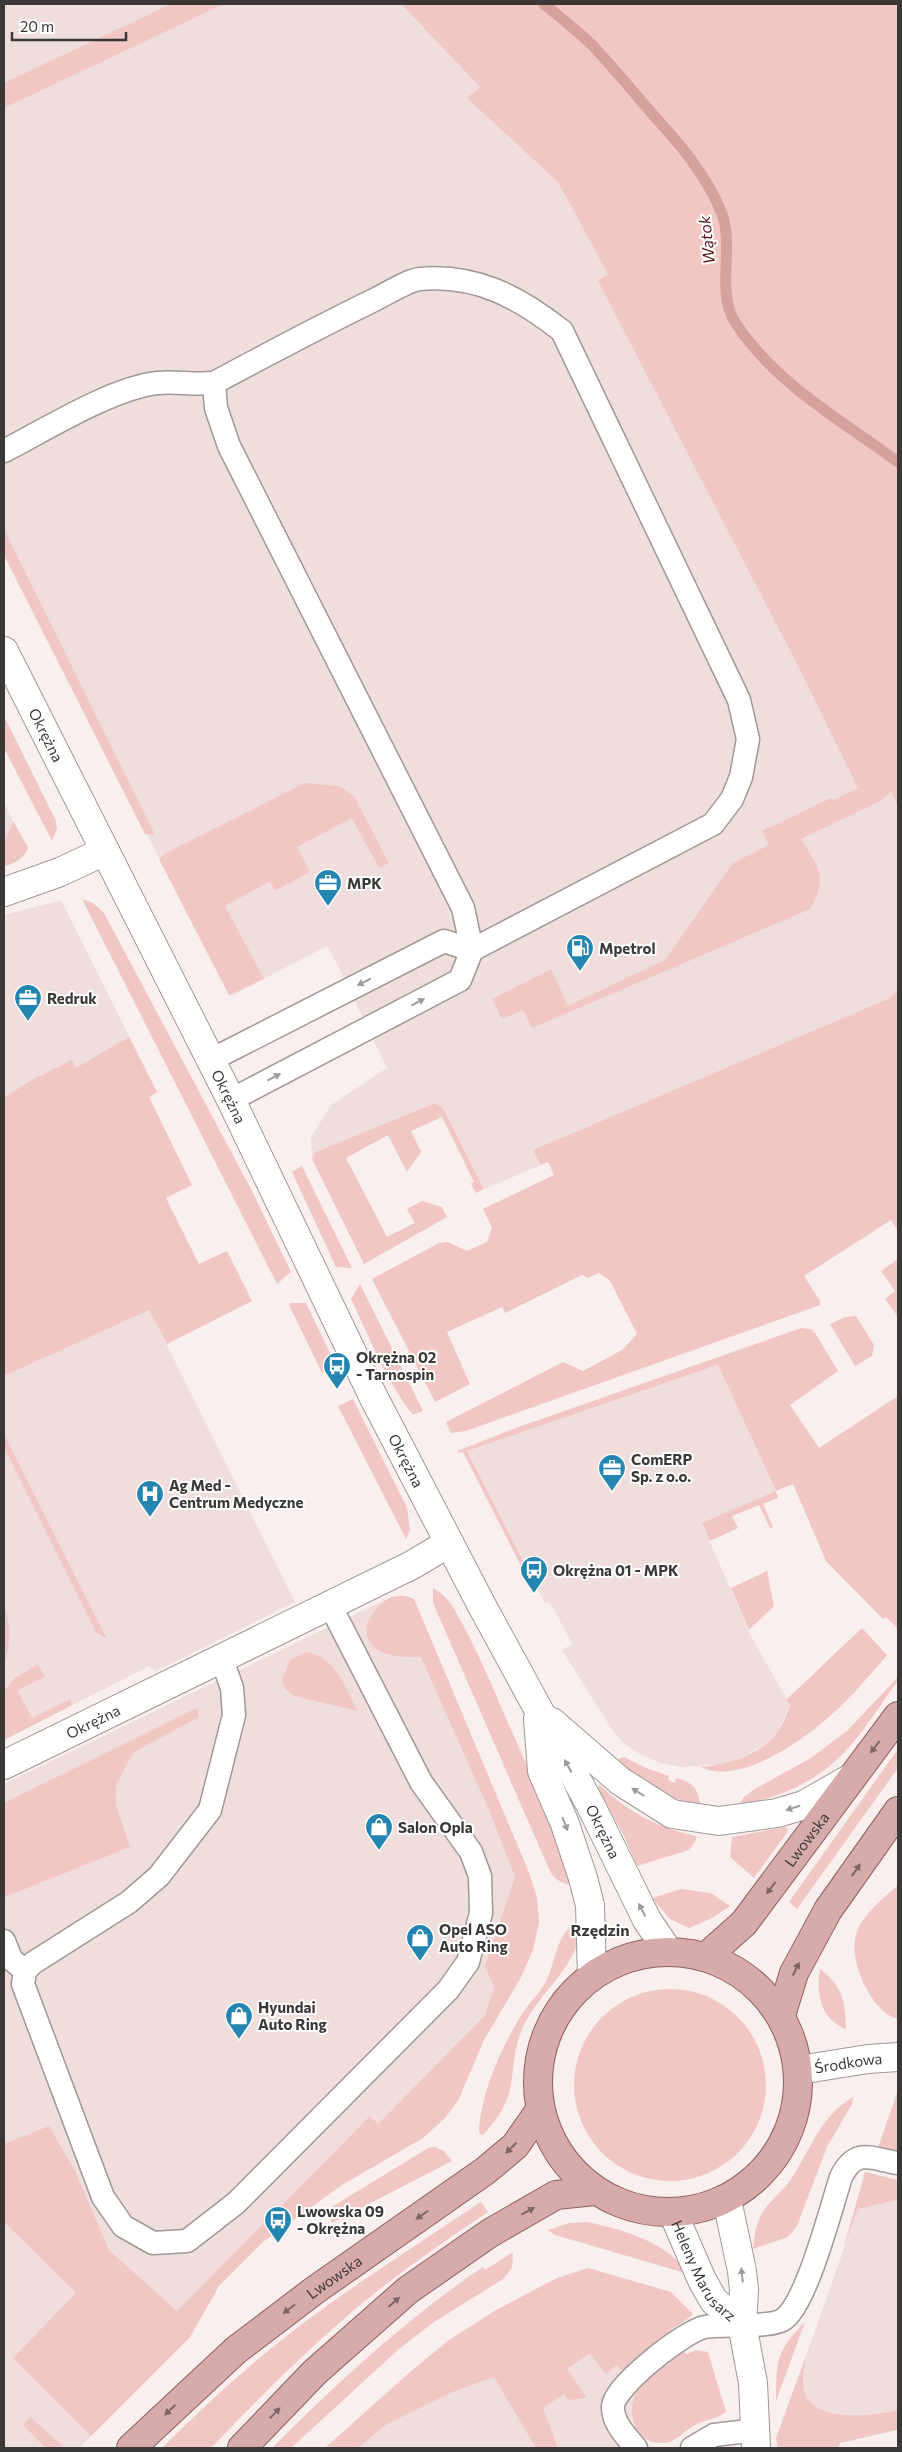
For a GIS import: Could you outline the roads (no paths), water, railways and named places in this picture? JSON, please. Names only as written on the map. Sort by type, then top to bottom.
[{"type":"main road","name":"Lwowska","points":[[707,1956],[744,1924],[898,1716]]},
{"type":"main road","points":[[781,2015],[794,1973],[823,1919],[898,1811]]},
{"type":"main road","points":[[668,1951],[707,1956],[748,1978],[781,2015],[792,2038],[799,2070],[794,2122],[778,2154],[756,2180],[727,2200],[701,2209],[673,2213],[646,2212],[620,2204],[595,2191],[570,2169],[556,2148],[540,2110],[538,2072],[546,2035],[565,2002],[592,1976],[618,1962],[646,1953],[668,1951]]},
{"type":"main road","name":"Lwowska","points":[[131,2448],[236,2350],[315,2290],[485,2171],[515,2146],[540,2110]]},
{"type":"main road","points":[[242,2448],[315,2372],[408,2290],[490,2233],[556,2195],[595,2191]]},
{"type":"street","name":"Okrężna","points":[[4,651],[231,1100],[373,1396],[448,1543],[537,1710],[592,1806],[647,1920],[668,1951]]},
{"type":"street","points":[[4,892],[60,872],[105,851]]},
{"type":"street","name":"Okrężna","points":[[4,1765],[329,1603],[412,1565],[448,1543]]},
{"type":"street","name":"Okrężna","points":[[537,1710],[542,1771],[565,1824],[590,1904],[592,1976]]},
{"type":"street","points":[[537,1710],[620,1781],[672,1814],[719,1821],[777,1813],[804,1805],[851,1778]]},
{"type":"street","name":"Środkowa","points":[[799,2070],[868,2059],[898,2057]]},
{"type":"street","name":"Heleny Marusarz","points":[[727,2200],[742,2271],[744,2290],[742,2324],[753,2382],[756,2439]]},
{"type":"street","name":"Heleny Marusarz","points":[[673,2213],[702,2280],[714,2301],[742,2324]]},
{"type":"lane","points":[[4,452],[73,415],[134,387],[158,383],[192,385],[214,382],[418,279],[456,278],[500,291],[533,308],[562,331],[739,700],[748,738],[741,777],[732,799],[713,824],[472,950],[444,942],[211,1060]]},
{"type":"lane","points":[[214,382],[216,408],[229,446],[464,908],[472,950],[460,980],[231,1100]]},
{"type":"lane","points":[[221,1657],[232,1688],[234,1715],[210,1810],[159,1876],[129,1902],[62,1944],[25,1971],[23,1984],[103,2197],[123,2226],[153,2243],[187,2241],[236,2203],[448,1990],[468,1962],[481,1913],[480,1876],[471,1852],[421,1782],[329,1603]]},
{"type":"lane","points":[[4,1941],[11,1959],[25,1971]]},
{"type":"lane","points":[[636,2448],[621,2430],[615,2417],[613,2406],[622,2387],[679,2339],[703,2327],[770,2323],[783,2320],[799,2301],[841,2176],[848,2163],[863,2156],[898,2163]]},
{"type":"lane","points":[[692,2448],[714,2435],[756,2439]]},
{"type":"waterway","name":"Wątok","points":[[544,4],[593,46],[680,145],[708,185],[722,214],[725,227],[726,284],[729,310],[751,344],[769,364],[810,399],[898,462]]},
{"type":"place","name":"MPK","points":[[328,907]]},
{"type":"place","name":"Mpetrol","points":[[580,972]]},
{"type":"place","name":"Redruk","points":[[28,1022]]},
{"type":"place","name":"Okrężna 02 - Tarnospin","points":[[337,1390]]},
{"type":"place","name":"ComERP Sp. z o.o.","points":[[612,1492]]},
{"type":"place","name":"Ag Med - Centrum Medyczne","points":[[150,1518]]},
{"type":"place","name":"Okrężna 01 - MPK","points":[[534,1594]]},
{"type":"place","name":"Salon Opla","points":[[379,1851]]},
{"type":"place","name":"Opel ASO Auto Ring","points":[[420,1962]]},
{"type":"place","name":"Hyundai Auto Ring","points":[[239,2040]]},
{"type":"place","name":"Lwowska 09 - Okrężna","points":[[278,2244]]},
{"type":"district","name":"Rzędzin","points":[[600,1929]]}]
